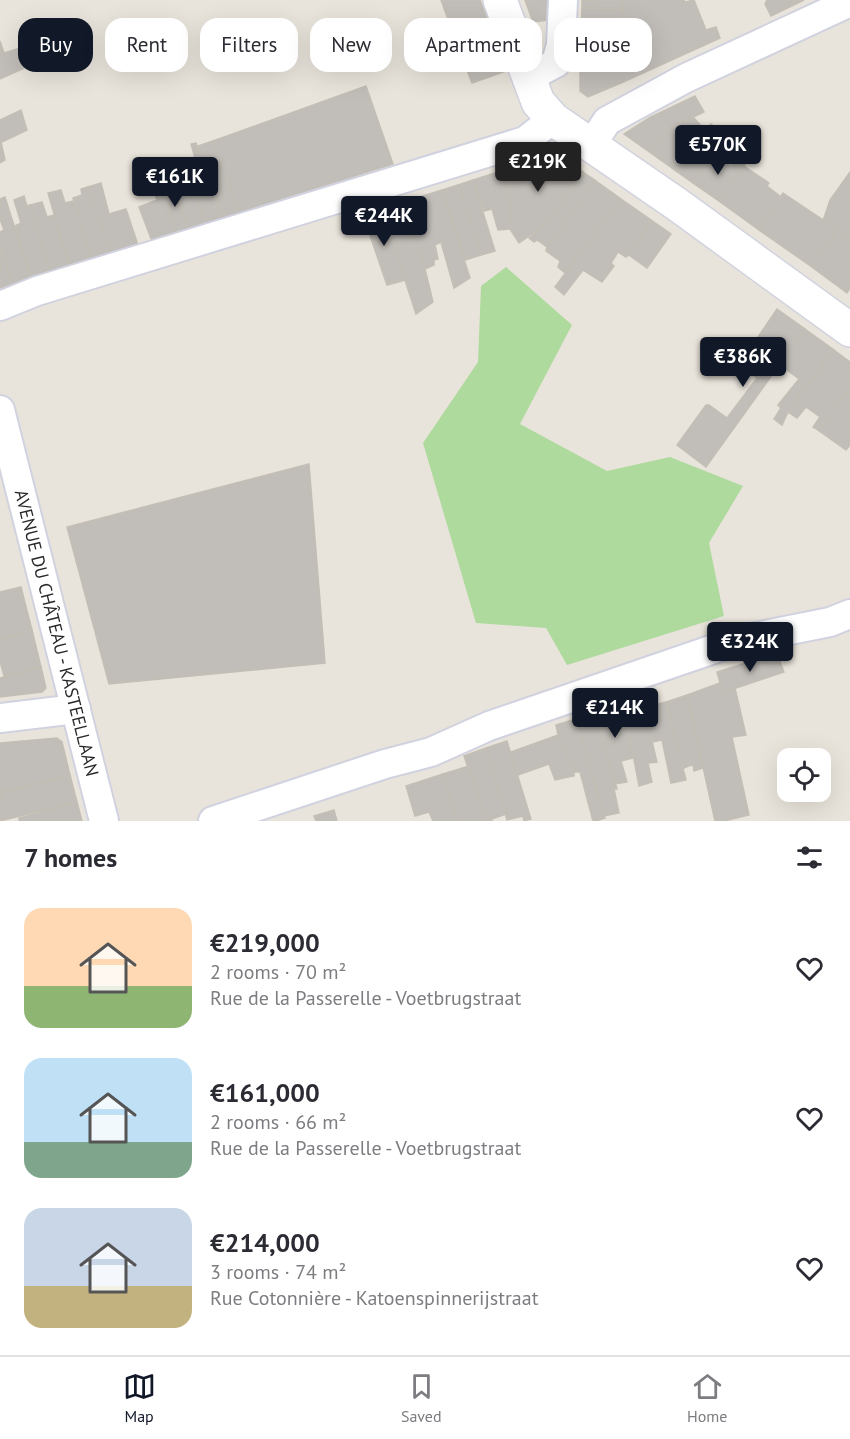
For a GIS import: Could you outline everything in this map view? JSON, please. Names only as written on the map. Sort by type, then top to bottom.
[{"type":"street","points":[[500,0],[538,102],[553,119],[592,144],[850,330]]},
{"type":"street","points":[[528,78],[556,63],[561,45],[563,0]]},
{"type":"street","points":[[592,144],[607,122],[686,78],[850,2]]},
{"type":"street","points":[[0,306],[49,288],[525,141],[553,119]]},
{"type":"street","name":"AVENUE DU CHÂTEAU - KASTEELLAAN","points":[[0,410],[104,821]]},
{"type":"street","points":[[213,821],[385,764],[431,752],[489,726],[740,640],[830,622],[850,614]]},
{"type":"street","points":[[0,718],[76,709]]},
{"type":"green space","points":[[506,267],[572,325],[520,424],[607,471],[670,457],[743,486],[709,543],[724,616],[567,665],[546,628],[476,623],[423,443],[478,362],[481,286]]},
{"type":"building","points":[[441,0],[480,0],[487,18],[447,18]]},
{"type":"building","points":[[525,0],[548,0],[548,20],[532,18]]},
{"type":"building","points":[[582,0],[623,0],[622,9],[582,8]]},
{"type":"building","points":[[623,0],[684,0],[685,2],[694,0],[706,30],[716,27],[720,38],[652,69],[652,18],[623,18]]},
{"type":"building","points":[[767,0],[804,0],[771,16],[765,4]]},
{"type":"building","points":[[582,8],[622,9],[622,18],[582,18]]},
{"type":"building","points":[[0,41],[4,53],[18,49],[18,71],[0,79]]},
{"type":"building","points":[[468,72],[503,72],[472,83]]},
{"type":"building","points":[[580,72],[622,72],[621,83],[588,97],[580,91]]},
{"type":"building","points":[[621,72],[645,72],[621,83]]},
{"type":"building","points":[[366,86],[393,164],[239,213],[213,141]]},
{"type":"building","points":[[695,96],[704,112],[667,130],[651,153],[624,134],[649,118]]},
{"type":"building","points":[[21,110],[27,130],[0,143],[0,120]]},
{"type":"building","points":[[694,118],[705,130],[672,168],[651,153],[667,130]]},
{"type":"building","points":[[711,124],[726,135],[693,183],[672,168]]},
{"type":"building","points":[[213,141],[239,213],[222,219],[198,146]]},
{"type":"building","points":[[0,143],[5,160],[0,163]]},
{"type":"building","points":[[196,143],[222,219],[206,224],[186,165],[196,162],[191,144]]},
{"type":"building","points":[[712,153],[731,166],[735,160],[739,164],[742,160],[746,163],[719,201],[693,183]]},
{"type":"building","points":[[560,156],[583,172],[549,222],[519,243],[510,229],[511,202],[501,171]]},
{"type":"building","points":[[176,159],[183,179],[190,177],[206,224],[188,229],[166,162]]},
{"type":"building","points":[[744,166],[769,183],[767,186],[781,197],[759,230],[719,201]]},
{"type":"building","points":[[501,171],[511,202],[510,229],[498,230],[492,209],[484,211],[473,180]]},
{"type":"building","points":[[583,172],[596,181],[547,247],[537,240],[534,242],[529,238],[549,222]]},
{"type":"building","points":[[850,172],[850,238],[823,221],[830,200]]},
{"type":"building","points":[[473,180],[495,251],[481,255],[458,185]]},
{"type":"building","points":[[596,181],[621,199],[565,273],[558,267],[560,261],[546,251],[547,247]]},
{"type":"building","points":[[101,183],[109,214],[126,209],[138,245],[110,254],[88,187]]},
{"type":"building","points":[[174,183],[188,229],[177,233],[162,187]]},
{"type":"building","points":[[458,185],[481,255],[465,260],[442,190]]},
{"type":"building","points":[[88,187],[110,254],[92,259],[73,198],[82,195],[81,189]]},
{"type":"building","points":[[162,187],[177,233],[152,241],[139,207],[157,200],[153,189]]},
{"type":"building","points":[[61,190],[65,203],[74,201],[92,259],[69,266],[48,193]]},
{"type":"building","points":[[442,190],[470,278],[454,288],[441,242],[435,245],[438,259],[434,260],[434,265],[425,269],[401,203]]},
{"type":"building","points":[[783,193],[838,230],[812,267],[759,230]]},
{"type":"building","points":[[24,196],[27,206],[30,205],[51,272],[31,279],[15,226],[21,223],[14,200]]},
{"type":"building","points":[[5,197],[31,279],[13,284],[0,247],[0,232],[4,230],[0,219],[0,199]]},
{"type":"building","points":[[621,199],[651,220],[629,255],[626,257],[618,252],[611,263],[614,266],[602,282],[583,270],[564,295],[555,287]]},
{"type":"building","points":[[42,202],[47,217],[54,215],[69,266],[51,272],[30,205]]},
{"type":"building","points":[[401,203],[425,269],[433,302],[416,314],[382,209]]},
{"type":"building","points":[[382,209],[406,280],[387,285],[363,215]]},
{"type":"building","points":[[651,220],[671,234],[647,268],[629,255]]},
{"type":"building","points":[[838,230],[850,238],[850,288],[847,293],[812,267]]},
{"type":"building","points":[[0,247],[13,284],[0,288]]},
{"type":"building","points":[[777,309],[805,329],[706,467],[677,445],[706,405],[727,418],[757,378],[739,365]]},
{"type":"building","points":[[805,329],[834,350],[788,412],[782,425],[774,419],[781,408],[778,405],[799,379],[779,364]]},
{"type":"building","points":[[834,350],[850,362],[850,388],[818,430],[813,427],[820,417],[806,407],[797,418],[788,412]]},
{"type":"building","points":[[850,388],[850,445],[846,450],[818,430]]},
{"type":"building","points":[[309,464],[325,663],[109,684],[67,527]]},
{"type":"building","points":[[21,587],[32,630],[0,639],[0,592]]},
{"type":"building","points":[[32,630],[41,667],[4,676],[0,661],[0,639]]},
{"type":"building","points":[[771,655],[779,659],[784,672],[724,692],[717,672]]},
{"type":"building","points":[[41,667],[46,688],[42,692],[0,697],[0,678]]},
{"type":"building","points":[[720,683],[724,692],[735,688],[746,735],[732,737],[749,815],[715,821],[687,695]]},
{"type":"building","points":[[687,695],[703,768],[694,771],[693,764],[682,769],[666,702]]},
{"type":"building","points":[[666,702],[686,780],[671,783],[662,740],[652,742],[644,708]]},
{"type":"building","points":[[620,704],[625,713],[633,758],[621,761],[627,782],[615,784],[595,712]]},
{"type":"building","points":[[644,708],[657,762],[648,763],[652,782],[639,786],[625,713]]},
{"type":"building","points":[[595,712],[617,789],[614,789],[619,813],[604,816],[576,719]]},
{"type":"building","points":[[576,719],[605,818],[596,821],[593,821],[580,772],[574,772],[556,725]]},
{"type":"building","points":[[558,735],[574,776],[555,780],[549,764],[518,775],[511,752]]},
{"type":"building","points":[[57,738],[62,742],[70,775],[0,793],[0,743]]},
{"type":"building","points":[[507,741],[531,819],[524,821],[523,816],[507,820],[486,748]]},
{"type":"building","points":[[486,748],[506,814],[492,821],[486,821],[464,756]]},
{"type":"building","points":[[469,766],[486,821],[458,821],[443,774]]},
{"type":"building","points":[[443,774],[458,821],[433,821],[429,812],[415,816],[406,786]]},
{"type":"building","points":[[70,775],[77,802],[0,821],[0,793]]},
{"type":"building","points":[[77,802],[82,821],[19,821],[19,818]]},
{"type":"building","points":[[334,810],[337,821],[316,821],[314,816]]}]
